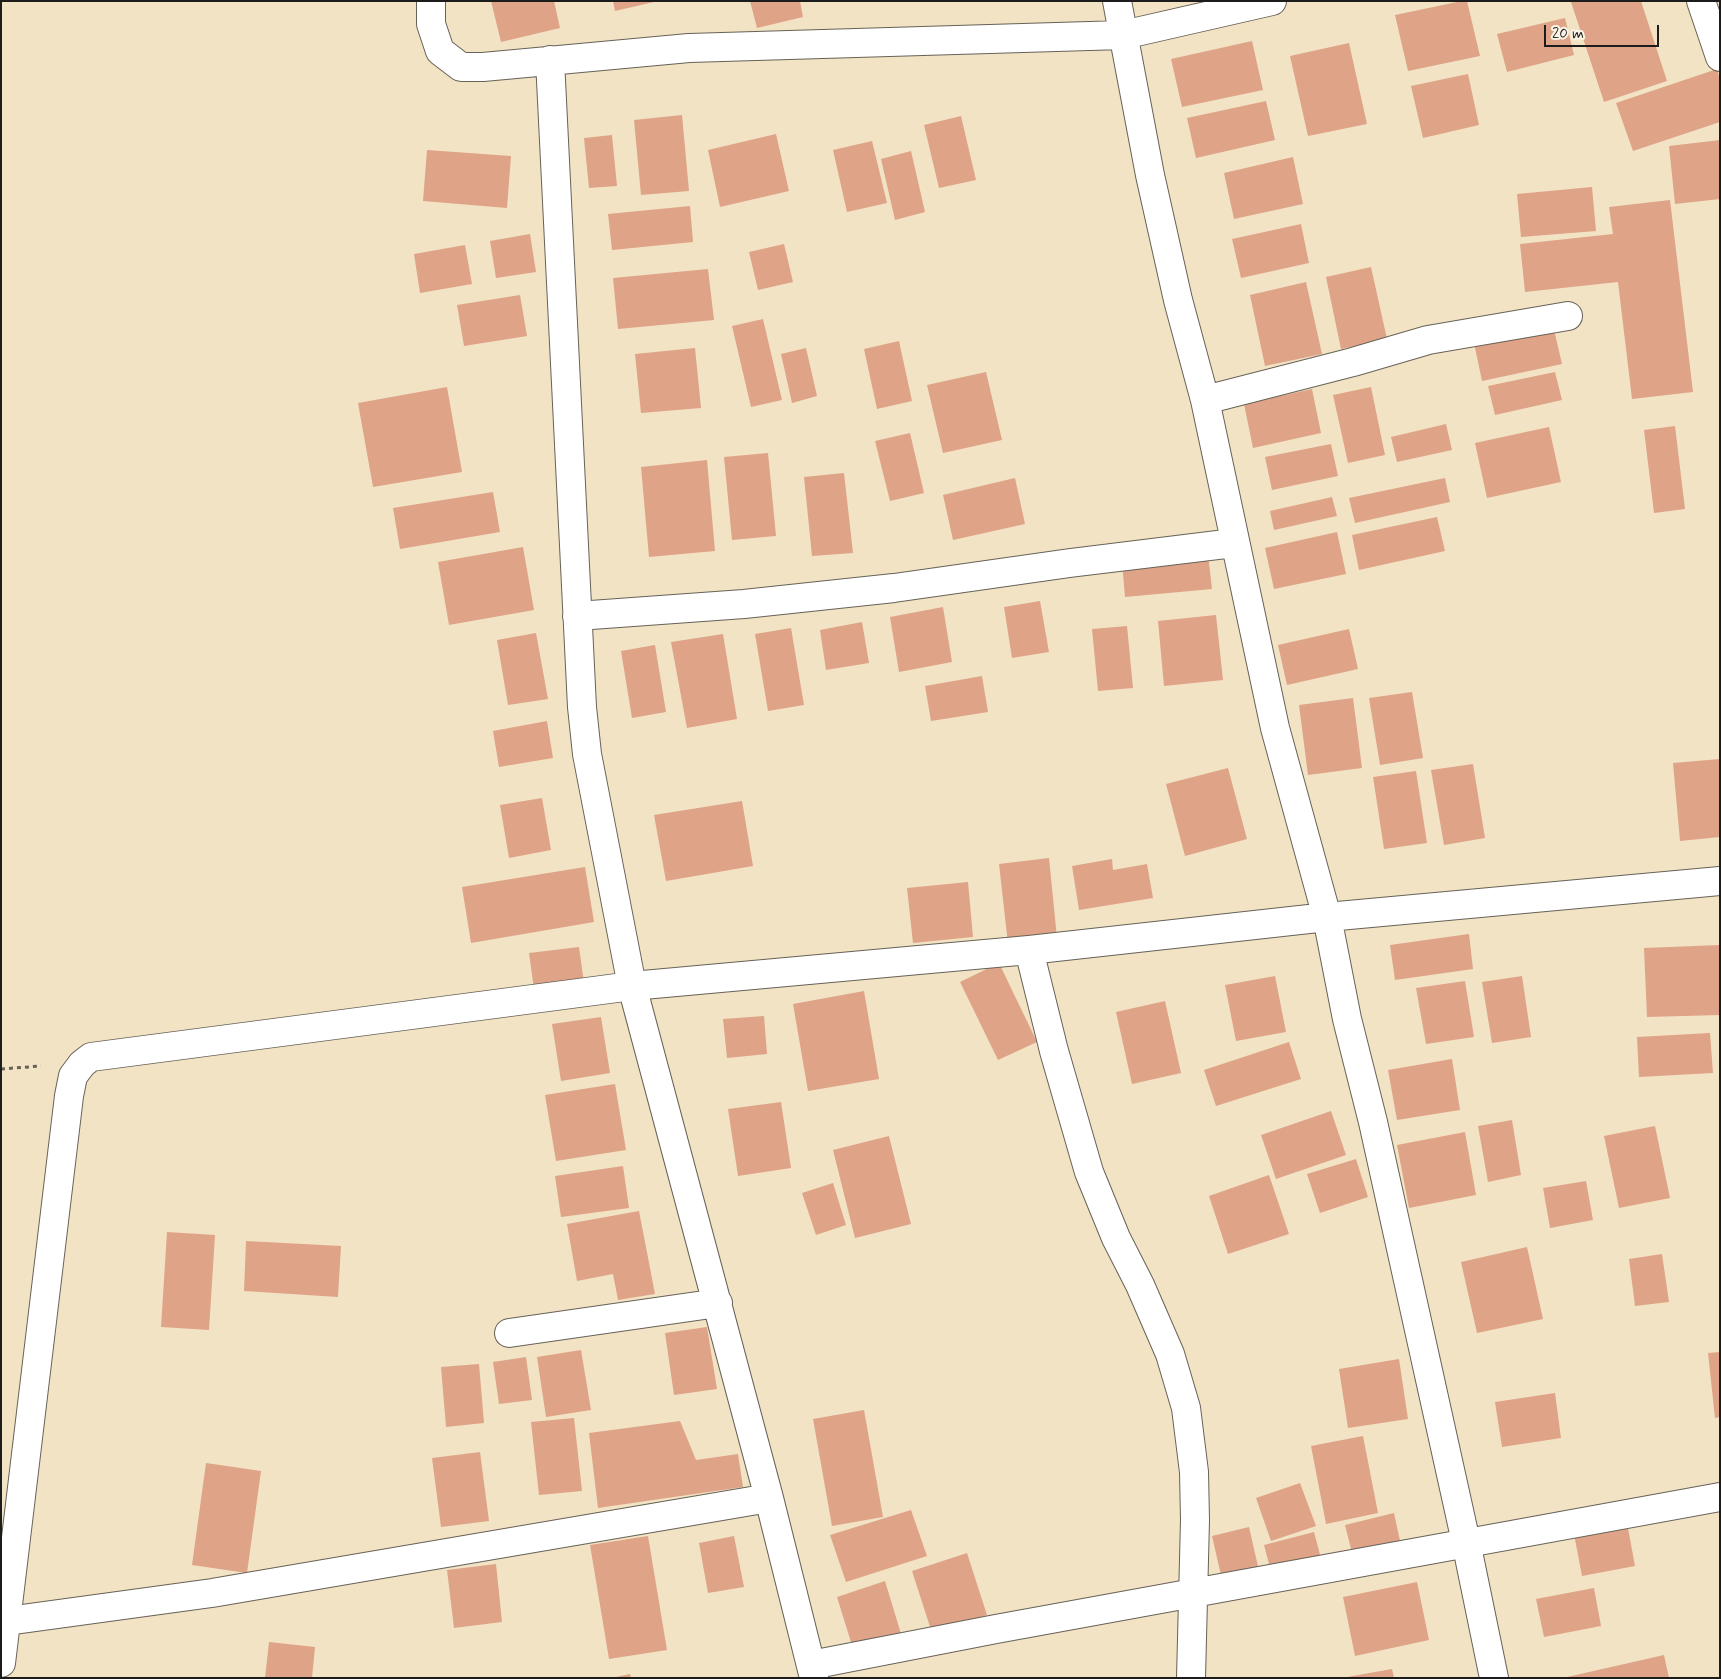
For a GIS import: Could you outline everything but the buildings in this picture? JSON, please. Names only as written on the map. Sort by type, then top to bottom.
[{"type":"street","points":[[431,1],[431,24],[440,51],[461,67],[483,68],[689,48],[1124,34],[1272,1]]},
{"type":"street","points":[[1117,1],[1152,184],[1178,300],[1205,400],[1274,728],[1326,917],[1348,1019],[1374,1122],[1494,1678]]},
{"type":"street","points":[[1701,1],[1720,57]]},
{"type":"street","points":[[550,60],[577,616],[582,707],[587,754],[632,986],[718,1303],[812,1672],[1194,1593],[1720,1497]]},
{"type":"street","points":[[1205,400],[1353,362],[1428,340],[1568,316]]},
{"type":"street","points":[[577,616],[744,604],[884,589],[1234,543]]},
{"type":"street","points":[[1,1663],[69,1096],[73,1076],[82,1064],[91,1057],[100,1054],[632,986],[1029,950],[1326,917],[1720,881]]},
{"type":"street","points":[[1029,950],[1054,1051],[1089,1172],[1116,1238],[1140,1285],[1170,1354],[1186,1408],[1194,1472],[1194,1593],[1191,1678]]},
{"type":"street","points":[[509,1333],[718,1303]]},
{"type":"street","points":[[7,1621],[212,1593],[769,1498]]}]
